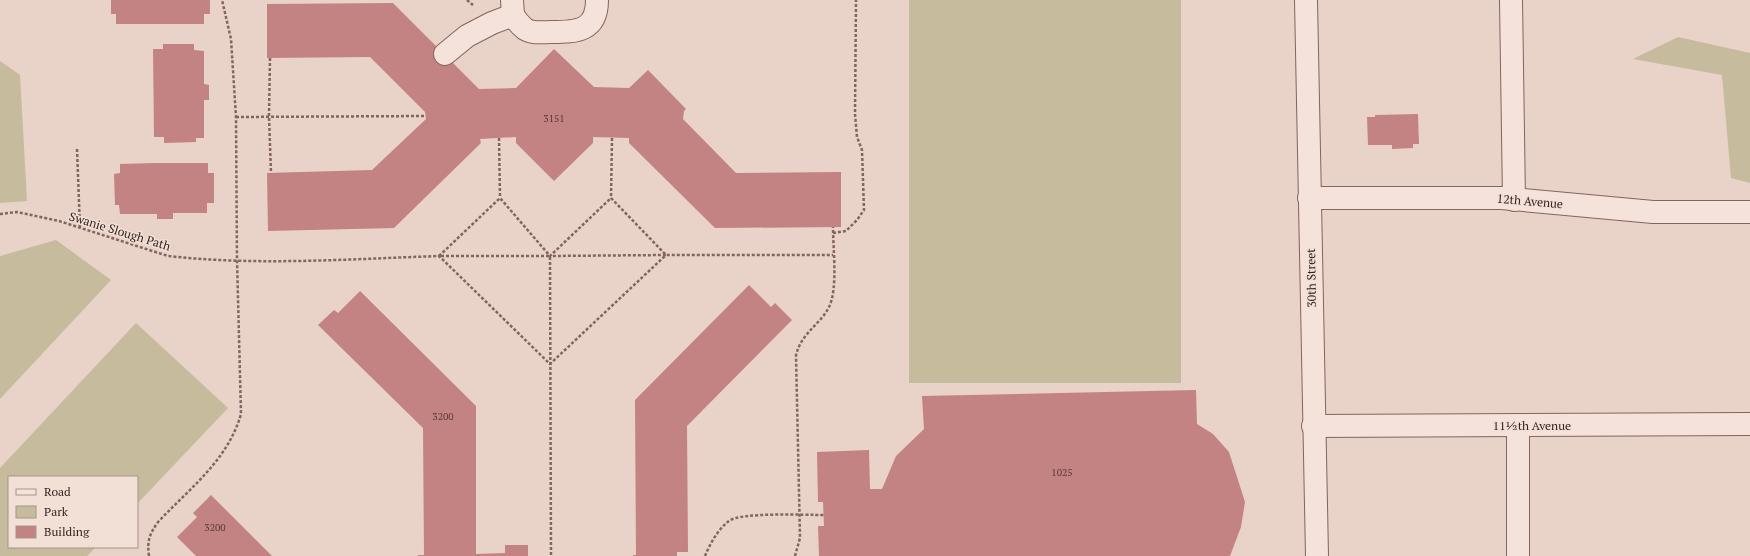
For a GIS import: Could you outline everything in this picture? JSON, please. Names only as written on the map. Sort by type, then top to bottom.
[{"type":"street","points":[[445,54],[466,36],[492,23],[512,8],[526,29],[535,32],[574,32],[583,28],[593,20],[597,9],[597,0]]},
{"type":"street","name":"30th Street","points":[[1306,0],[1317,556]]},
{"type":"street","points":[[1510,0],[1514,200]]},
{"type":"street","name":"12th Avenue","points":[[1310,198],[1467,197],[1653,212],[1750,212]]},
{"type":"street","name":"11½th Avenue","points":[[1314,426],[1750,424]]},
{"type":"street","points":[[1518,425],[1518,556]]},
{"type":"path","points":[[149,556],[148,543],[151,532],[158,522],[215,465],[237,429],[241,414],[237,260],[236,117],[231,39],[222,0]]},
{"type":"path","points":[[833,233],[846,231],[864,210],[862,150],[857,137],[855,114],[856,0]]},
{"type":"path","points":[[270,58],[268,116],[271,173]]},
{"type":"path","points":[[236,117],[425,116]]},
{"type":"path","points":[[499,138],[500,198],[550,256],[551,555]]},
{"type":"path","points":[[550,364],[666,255],[611,198],[612,138]]},
{"type":"path","points":[[76,149],[80,228]]},
{"type":"path","points":[[500,198],[439,256],[550,364]]},
{"type":"path","points":[[550,256],[611,198]]},
{"type":"path","name":"Swanie Slough Path","points":[[0,214],[17,212],[59,221],[168,256],[237,260],[273,261],[439,256],[833,255]]},
{"type":"path","points":[[795,556],[800,538],[796,355],[799,344],[829,307],[832,294],[833,227]]},
{"type":"path","points":[[705,556],[710,545],[730,520],[747,516],[824,515]]},
{"type":"green space","points":[[909,0],[1181,0],[1181,383],[909,383]]},
{"type":"green space","points":[[1678,37],[1750,53],[1750,183],[1731,178],[1722,75],[1633,59]]},
{"type":"green space","points":[[0,61],[20,75],[27,201],[0,203]]},
{"type":"green space","points":[[56,240],[111,280],[0,399],[0,256]]},
{"type":"green space","points":[[136,323],[228,408],[138,503],[138,476],[8,476],[8,548],[95,548],[87,556],[0,556],[0,468]]},
{"type":"building","points":[[111,0],[210,0],[210,14],[204,14],[204,24],[116,24],[116,14],[111,14]]},
{"type":"building","points":[[393,3],[479,89],[516,88],[554,49],[594,87],[629,88],[648,70],[686,109],[684,111],[683,119],[736,173],[841,172],[841,227],[715,228],[629,143],[629,138],[593,137],[593,143],[554,181],[516,143],[516,137],[480,139],[481,143],[394,228],[268,231],[267,173],[372,170],[426,119],[425,112],[370,57],[267,58],[267,4]]},
{"type":"building","points":[[163,44],[194,44],[194,50],[204,51],[204,84],[209,85],[209,100],[204,100],[204,138],[196,138],[196,142],[164,143],[164,137],[154,137],[153,49],[163,49]]},
{"type":"building","points":[[1418,114],[1419,144],[1413,144],[1413,148],[1392,149],[1392,145],[1368,145],[1367,117],[1375,117],[1375,115]]},
{"type":"building","points":[[208,163],[208,173],[214,173],[214,203],[207,203],[207,213],[173,213],[173,219],[157,219],[157,214],[120,214],[119,205],[115,205],[114,174],[120,173],[120,164]]},
{"type":"building","points":[[749,285],[771,307],[775,303],[792,320],[687,426],[688,552],[677,552],[677,556],[633,556],[636,555],[635,400]]},
{"type":"building","points":[[360,291],[476,406],[476,554],[505,553],[505,545],[528,545],[528,556],[418,556],[424,555],[423,428],[318,325],[334,310],[338,313]]},
{"type":"building","points":[[1196,390],[1197,424],[1213,434],[1229,452],[1245,502],[1241,527],[1230,556],[819,556],[818,526],[824,526],[823,502],[818,502],[817,452],[869,450],[870,489],[882,489],[896,456],[924,429],[922,396]]},
{"type":"building","points":[[211,495],[272,556],[196,556],[177,537],[197,517],[193,513]]}]
